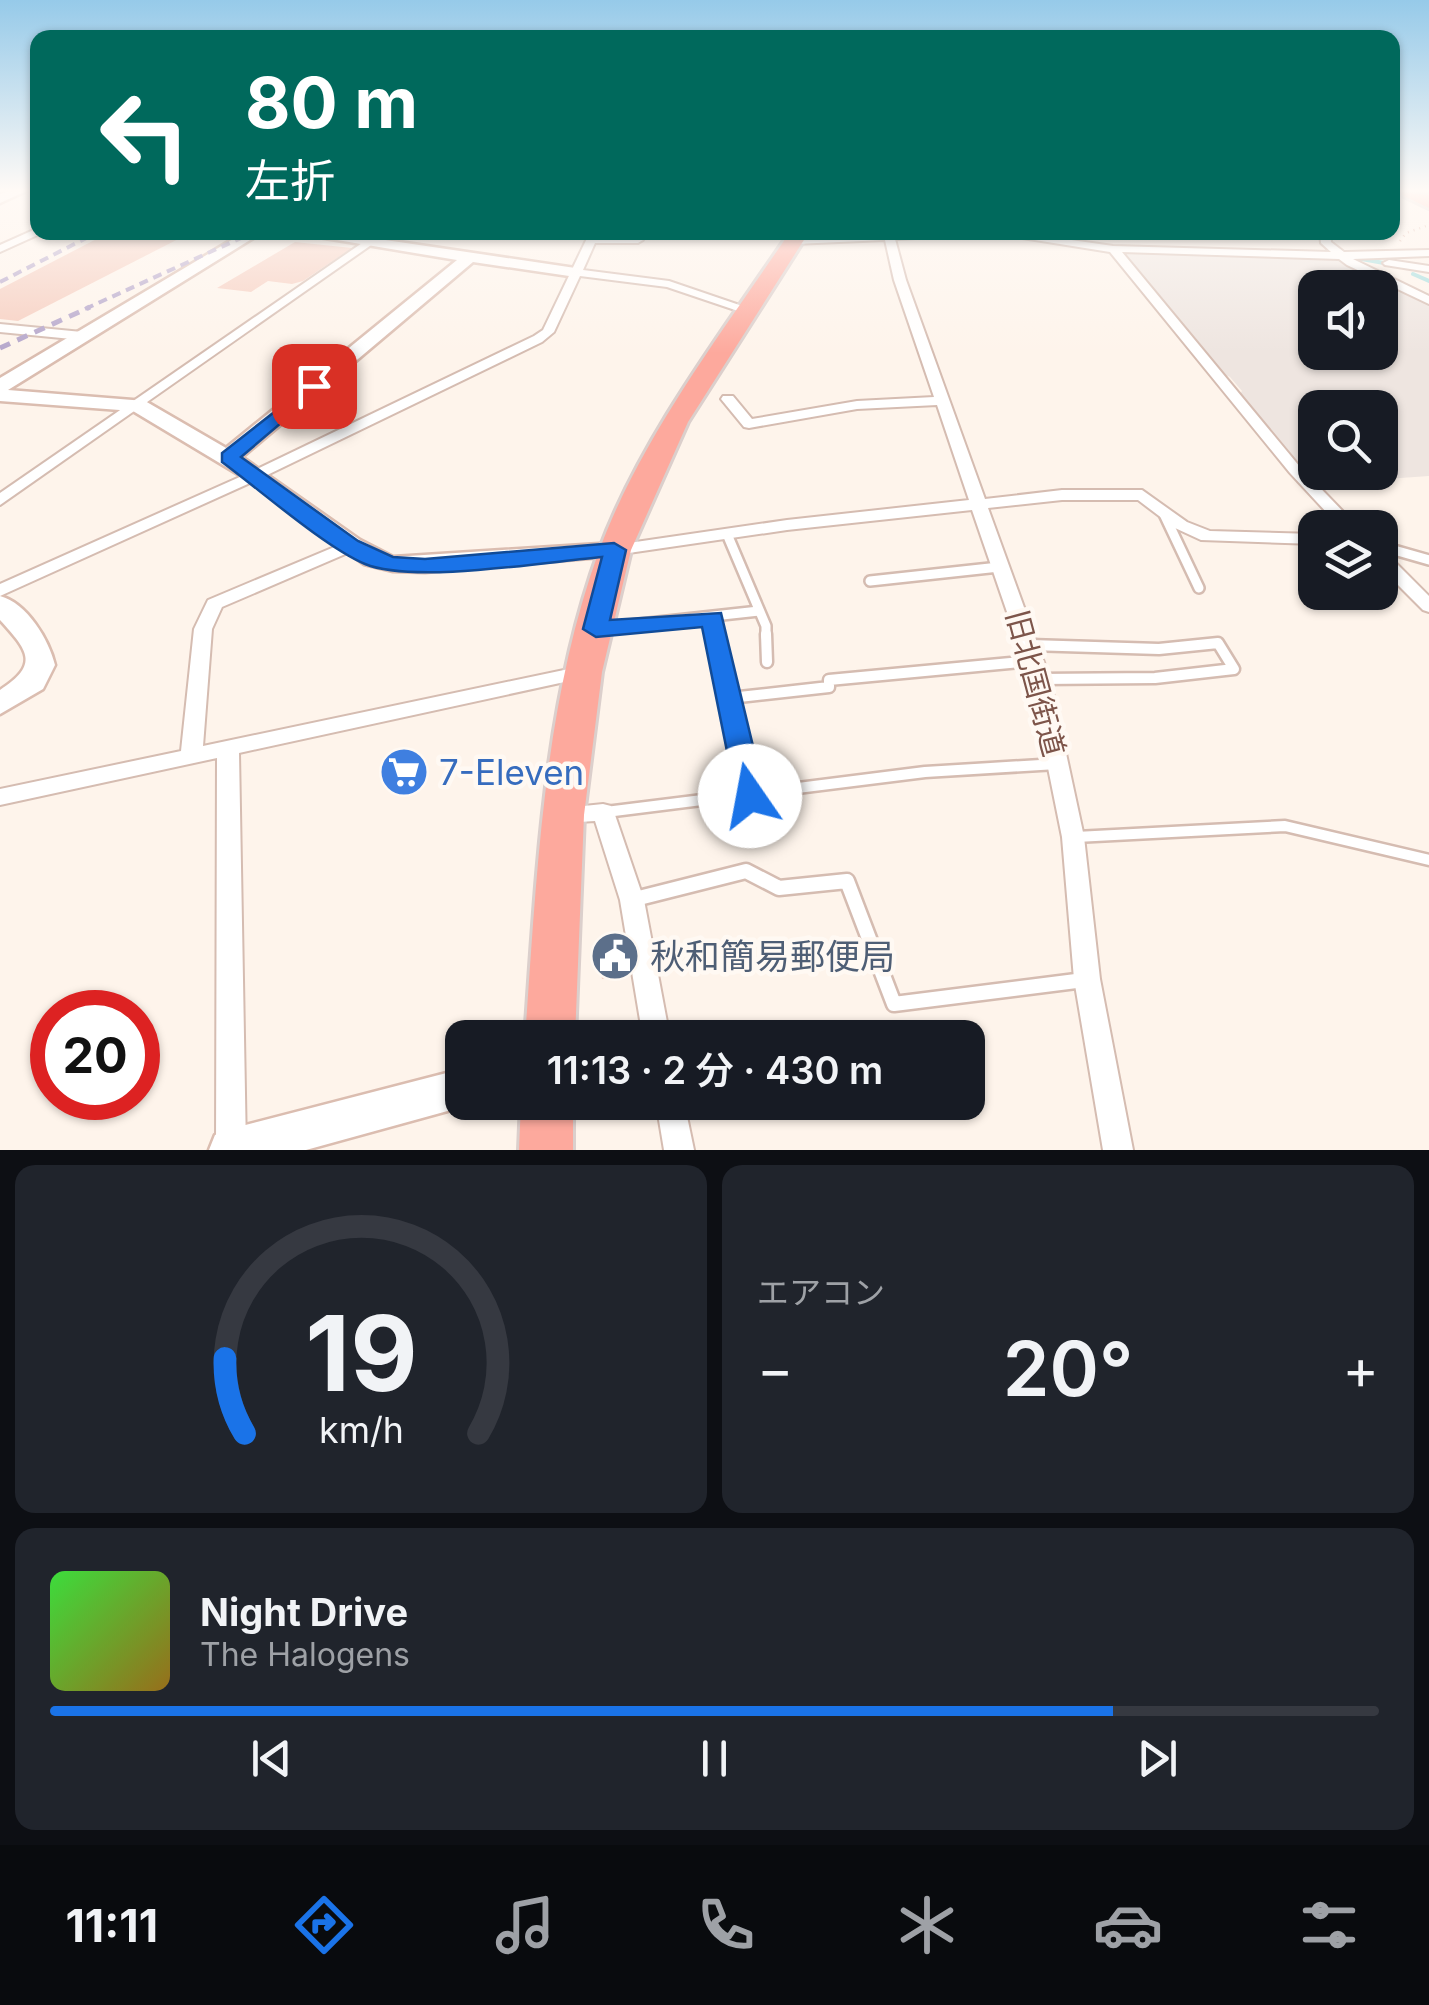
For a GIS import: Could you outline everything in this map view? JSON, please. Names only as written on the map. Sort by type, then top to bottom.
[{"type":"highway","points":[[551,1020],[563,815],[584,672],[614,550],[675,422],[791,246]]},
{"type":"highway","points":[[546,1150],[547,1120]]},
{"type":"street","points":[[0,386],[233,246]]},
{"type":"street","points":[[0,500],[364,246]]},
{"type":"street","points":[[389,246],[669,284],[748,310]]},
{"type":"street","points":[[0,591],[256,475],[538,340],[548,332],[589,246]]},
{"type":"street","name":"旧北国街道","points":[[892,246],[900,280],[1035,661],[1073,837],[1087,980],[1118,1150]]},
{"type":"street","points":[[1089,246],[1359,256],[1429,254]]},
{"type":"street","points":[[1329,246],[1338,255],[1429,300]]},
{"type":"street","points":[[1113,249],[1295,470],[1334,510]]},
{"type":"street","points":[[228,458],[471,256]]},
{"type":"street","points":[[1359,256],[1429,268]]},
{"type":"street","points":[[0,328],[82,336]]},
{"type":"street","points":[[0,395],[138,405],[256,475],[350,546],[373,559],[408,566],[614,550],[1062,495],[1142,495],[1180,525],[1207,536],[1298,539]]},
{"type":"street","points":[[728,399],[749,424],[856,405],[944,402]]},
{"type":"street","points":[[192,756],[203,629],[214,604],[350,546]]},
{"type":"street","points":[[1398,575],[1429,606]]},
{"type":"street","points":[[0,604],[36,643],[42,665],[32,682],[0,704]]},
{"type":"street","points":[[0,797],[584,672]]},
{"type":"street","points":[[228,748],[230,1150],[445,1093]]},
{"type":"street","points":[[563,815],[603,812],[632,900],[654,1020]]},
{"type":"street","points":[[673,1120],[679,1150]]},
{"type":"lane","points":[[1163,511],[1199,588]]},
{"type":"lane","points":[[727,534],[766,626],[767,662]]},
{"type":"lane","points":[[1398,551],[1429,560]]},
{"type":"lane","points":[[870,581],[1002,566]]},
{"type":"lane","points":[[596,629],[759,610]]},
{"type":"lane","points":[[713,618],[750,796]]},
{"type":"lane","points":[[730,698],[830,687],[829,680],[1218,643],[1234,669],[1155,678],[1035,661]]},
{"type":"lane","points":[[603,812],[925,772],[1059,764]]},
{"type":"lane","points":[[1073,837],[1285,826],[1429,860]]},
{"type":"lane","points":[[632,900],[746,871],[778,888],[848,881],[894,1004],[1087,980]]},
{"type":"path","points":[[1396,255],[1399,246]]},
{"type":"shaded area","points":[[1123,251],[1336,257],[1363,270],[1298,270],[1298,370],[1398,370],[1398,287],[1429,302],[1429,476],[1398,478],[1398,390],[1298,390],[1298,464],[1239,395],[1242,391],[1230,377],[1219,372],[1121,254]]},
{"type":"building","points":[[84,246],[165,246],[18,321],[0,319],[0,289]]},
{"type":"building","points":[[289,246],[352,248],[303,281],[268,281],[251,292],[217,288]]},
{"type":"building","name":"秋和簡易郵便局","points":[[627,934],[635,971],[602,979],[596,941]]},
{"type":"waterway","points":[[1350,257],[1384,263]]},
{"type":"waterway","points":[[1413,274],[1429,281]]},
{"type":"railway","points":[[0,282],[71,246]]},
{"type":"railway","points":[[85,309],[224,246]]},
{"type":"railway","points":[[0,348],[90,307]]},
{"type":"place","name":"7-Eleven","points":[[404,772]]},
{"type":"place","name":"秋和簡易郵便局","points":[[615,956]]},
{"type":"route","points":[[314,386],[252,442],[228,458],[350,546],[392,564],[425,566],[614,550],[596,629],[713,618],[750,796]]}]
